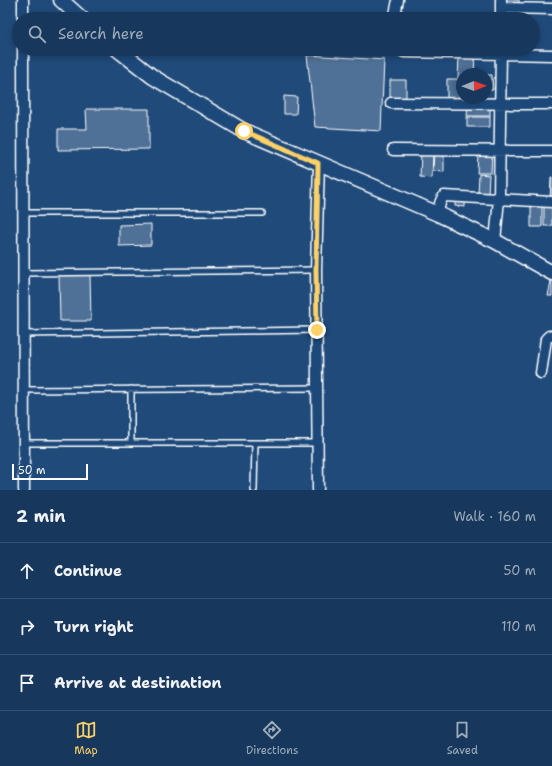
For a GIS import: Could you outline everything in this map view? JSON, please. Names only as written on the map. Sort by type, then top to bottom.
[{"type":"street","points":[[23,0],[23,12]]},
{"type":"street","points":[[61,0],[74,12]]},
{"type":"street","points":[[395,12],[398,0]]},
{"type":"street","points":[[501,4],[552,9]]},
{"type":"street","points":[[540,54],[552,55]]},
{"type":"street","points":[[23,56],[24,490]]},
{"type":"street","points":[[126,56],[153,77],[244,131],[438,214],[495,241],[552,272]]},
{"type":"street","points":[[495,241],[499,198],[501,56]]},
{"type":"street","points":[[391,103],[552,104]]},
{"type":"street","points":[[393,150],[552,151]]},
{"type":"street","points":[[318,163],[316,270],[318,490]]},
{"type":"street","points":[[438,214],[441,199],[444,196],[552,202]]},
{"type":"street","points":[[541,373],[546,340],[547,337],[552,336]]},
{"type":"lane","points":[[23,213],[262,214]]},
{"type":"lane","points":[[23,273],[316,270]]},
{"type":"lane","points":[[23,334],[317,330]]},
{"type":"lane","points":[[23,390],[317,388]]},
{"type":"lane","points":[[131,389],[131,443]]},
{"type":"lane","points":[[24,443],[317,443]]},
{"type":"lane","points":[[254,490],[255,443]]},
{"type":"building","points":[[503,0],[519,0],[519,4],[504,4]]},
{"type":"building","points":[[307,56],[384,60],[381,131],[315,127]]},
{"type":"building","points":[[459,56],[475,56],[474,68],[458,68]]},
{"type":"building","points":[[447,79],[456,79],[456,100],[447,100]]},
{"type":"building","points":[[390,80],[406,80],[406,100],[390,100]]},
{"type":"building","points":[[284,96],[297,97],[296,114],[284,114]]},
{"type":"building","points":[[468,106],[490,107],[490,116],[467,116]]},
{"type":"building","points":[[86,109],[149,109],[149,149],[58,150],[58,129],[87,129]]},
{"type":"building","points":[[467,117],[490,117],[490,127],[467,127]]},
{"type":"building","points":[[421,152],[433,152],[432,178],[420,177]]},
{"type":"building","points":[[434,152],[444,152],[444,172],[433,171]]},
{"type":"building","points":[[478,154],[492,154],[491,173],[477,173]]},
{"type":"building","points":[[479,174],[489,175],[488,195],[478,194]]},
{"type":"building","points":[[551,177],[552,199],[550,199]]},
{"type":"building","points":[[455,199],[465,200],[465,207],[455,206]]},
{"type":"building","points":[[531,203],[542,203],[542,227],[531,227]]},
{"type":"building","points":[[544,205],[552,205],[552,226],[544,226]]},
{"type":"building","points":[[151,224],[151,245],[119,246],[119,225]]},
{"type":"building","points":[[90,274],[91,321],[60,321],[59,275]]},
{"type":"building","points":[[551,281],[552,296],[548,296]]},
{"type":"route","points":[[244,131],[318,163],[316,270],[317,330]]}]
